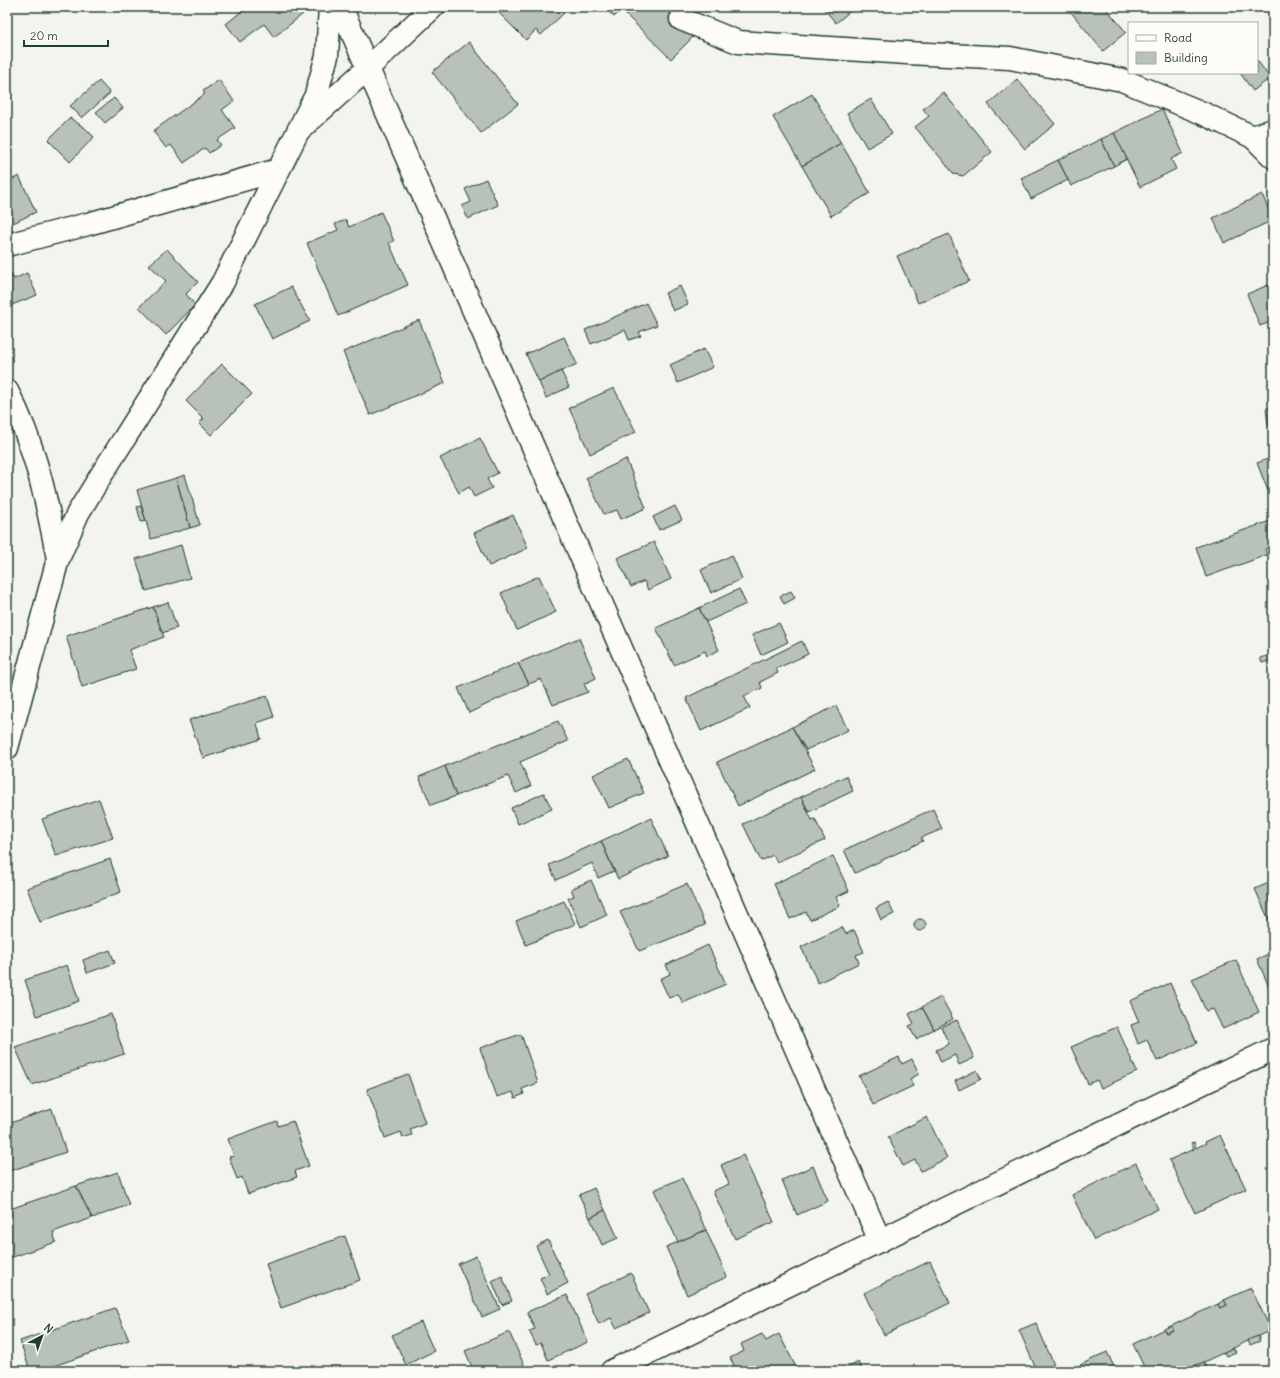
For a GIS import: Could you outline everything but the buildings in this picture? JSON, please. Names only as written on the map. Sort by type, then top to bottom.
[{"type":"street","points":[[7,748],[58,559],[78,513],[222,282],[316,95],[327,56],[330,7]]},
{"type":"street","points":[[341,7],[880,1241]]},
{"type":"street","points":[[297,132],[433,7]]},
{"type":"street","points":[[681,19],[738,42],[1010,58],[1122,80],[1200,112],[1253,137],[1273,157]]},
{"type":"street","points":[[1253,137],[1273,130]]},
{"type":"street","points":[[7,245],[88,224],[278,170]]},
{"type":"street","points":[[7,391],[14,404],[35,458],[48,507],[58,559]]},
{"type":"street","points":[[612,1371],[1273,1049]]}]
